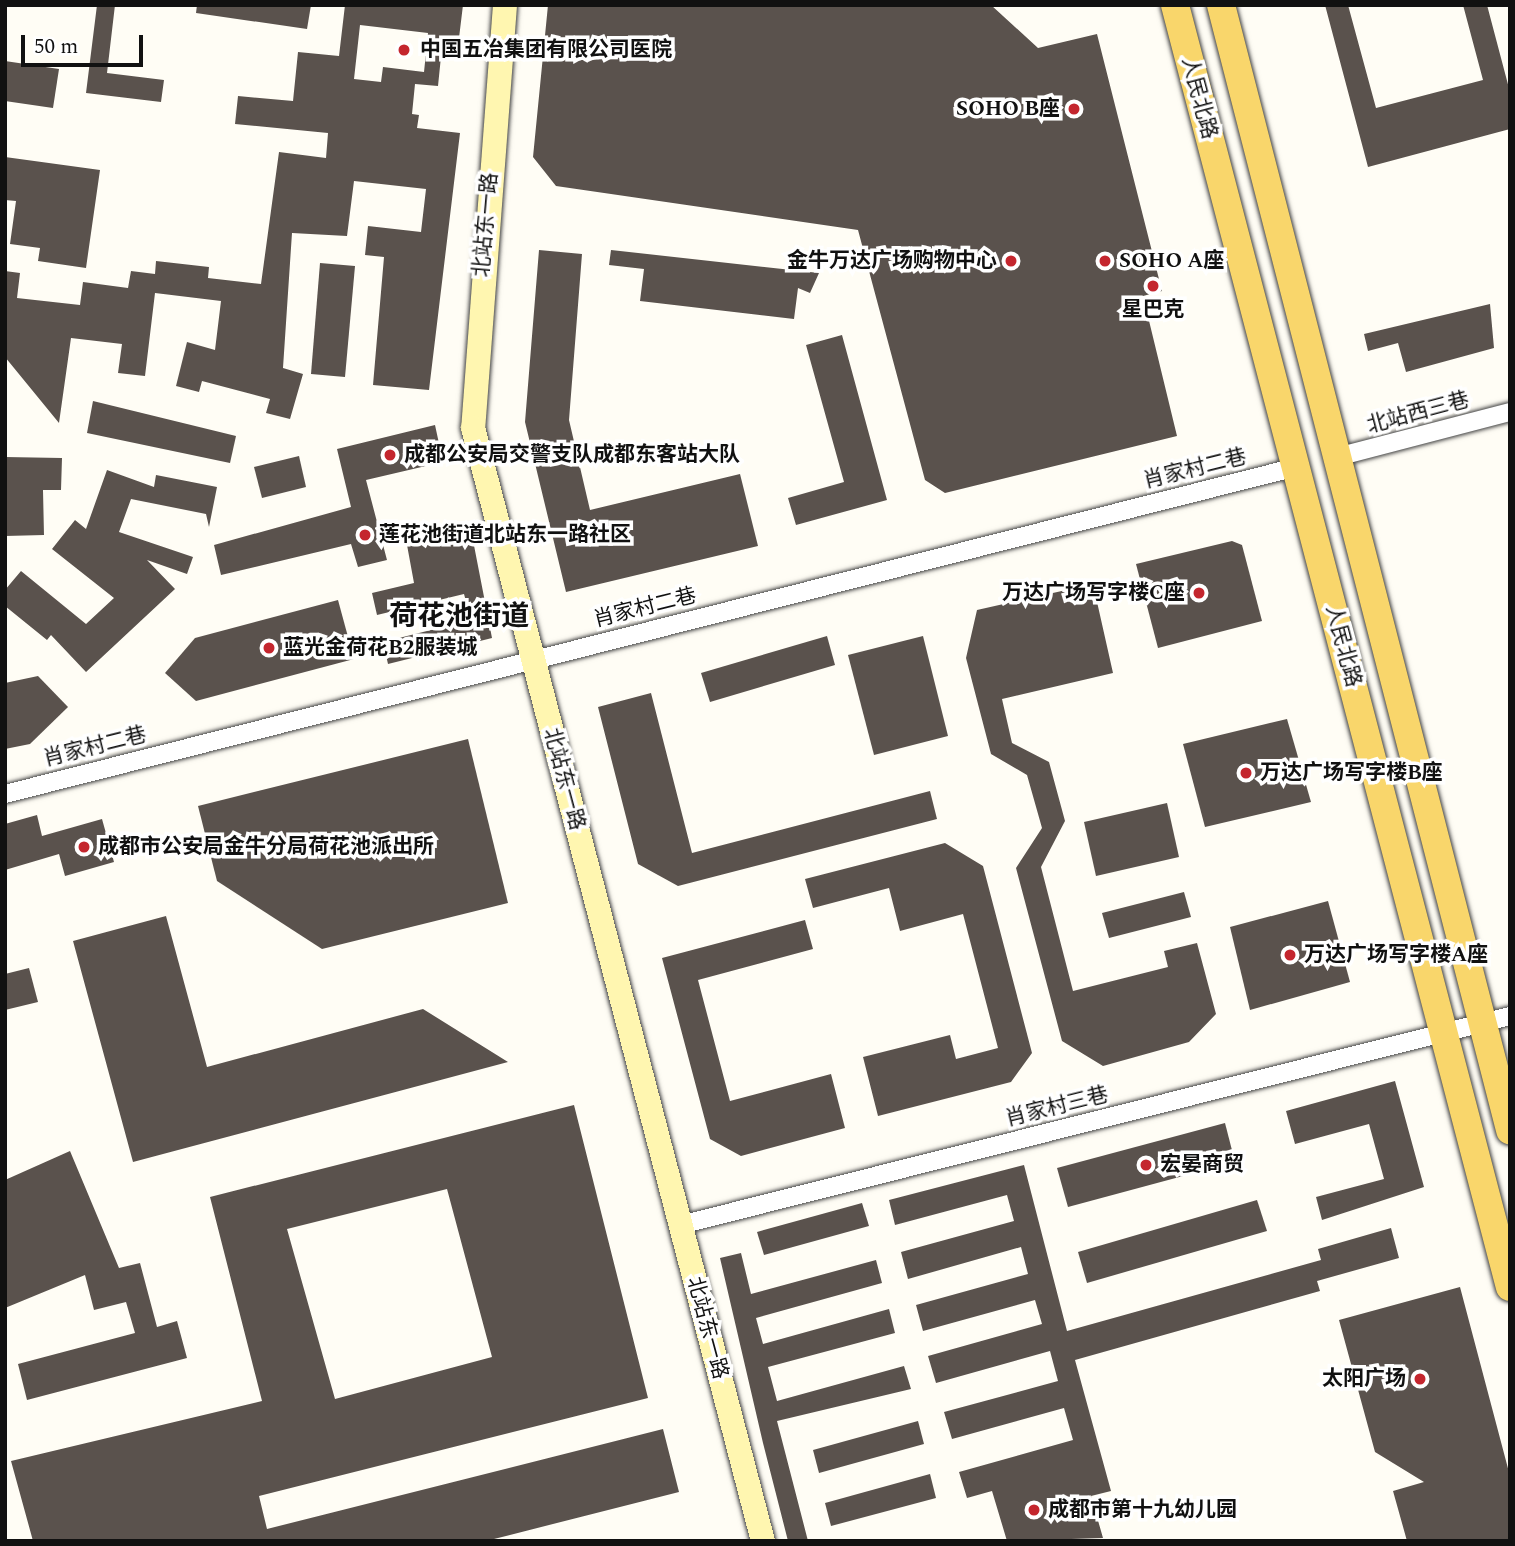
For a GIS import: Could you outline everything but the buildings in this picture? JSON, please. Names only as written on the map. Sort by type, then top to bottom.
[{"type":"main road","name":"人民北路","points":[[1175,5],[1510,1287]]},
{"type":"main road","name":"人民北路","points":[[1221,5],[1510,1130]]},
{"type":"street","name":"北站东一路","points":[[505,5],[471,407],[479,459],[763,1541]]},
{"type":"street","name":"北站西三巷","points":[[1337,457],[1510,412]]},
{"type":"street","name":"肖家村二巷","points":[[5,794],[1296,467]]},
{"type":"street","name":"肖家村三巷","points":[[680,1226],[1510,1016]]},
{"type":"place","name":"中国五冶集团有限公司医院","points":[[404,50]]},
{"type":"place","name":"SOHO B座","points":[[1074,109]]},
{"type":"place","name":"金牛万达广场购物中心","points":[[1011,261]]},
{"type":"place","name":"SOHO A座","points":[[1105,261]]},
{"type":"place","name":"星巴克","points":[[1153,286]]},
{"type":"place","name":"成都公安局交警支队成都东客站大队","points":[[390,455]]},
{"type":"place","name":"莲花池街道北站东一路社区","points":[[365,535]]},
{"type":"place","name":"万达广场写字楼C座","points":[[1199,593]]},
{"type":"place","name":"蓝光金荷花B2服装城","points":[[269,648]]},
{"type":"place","name":"万达广场写字楼B座","points":[[1246,773]]},
{"type":"place","name":"成都市公安局金牛分局荷花池派出所","points":[[84,847]]},
{"type":"place","name":"万达广场写字楼A座","points":[[1290,955]]},
{"type":"place","name":"宏晏商贸","points":[[1146,1165]]},
{"type":"place","name":"太阳广场","points":[[1420,1379]]},
{"type":"place","name":"成都市第十九幼儿园","points":[[1034,1510]]},
{"type":"district","name":"荷花池街道","points":[[459,617]]}]
